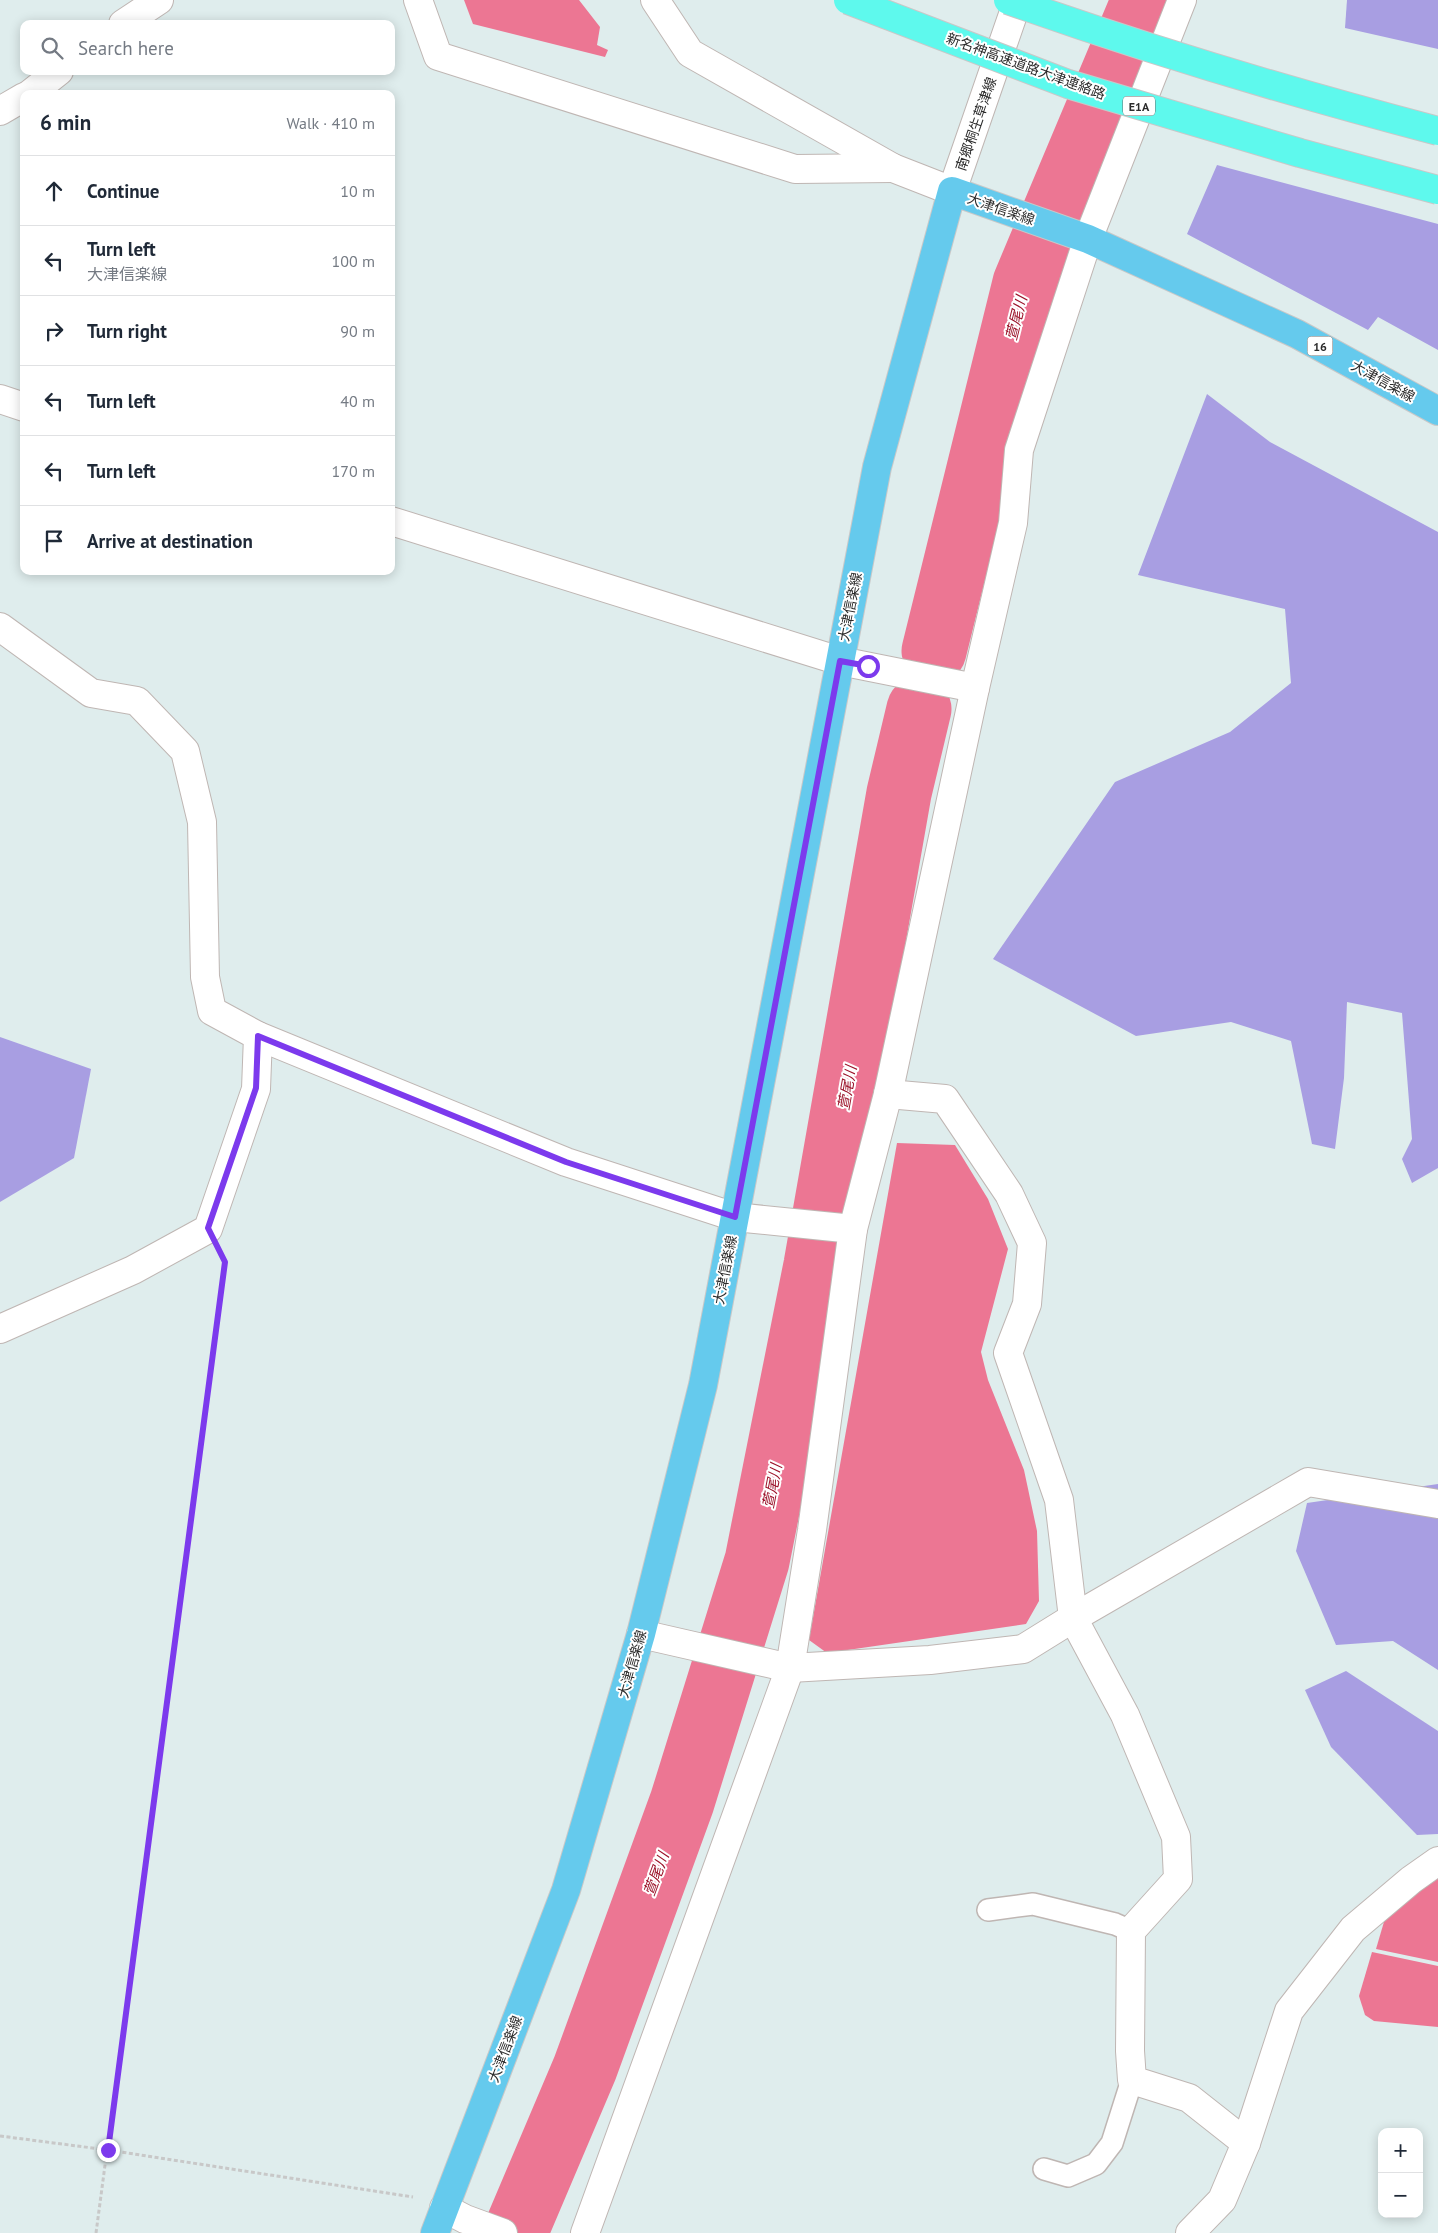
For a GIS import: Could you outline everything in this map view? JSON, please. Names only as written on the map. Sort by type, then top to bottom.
[{"type":"highway","name":"新名神高速道路大津連絡路","points":[[848,0],[1068,84],[1300,153],[1438,190]]},
{"type":"highway","points":[[1008,0],[1082,26],[1319,100],[1438,132]]},
{"type":"main road","name":"大津信楽線","points":[[435,2233],[454,2213],[566,1890],[641,1634],[702,1385],[736,1217],[877,466],[952,191],[1084,237],[1297,334],[1438,412]]},
{"type":"street","points":[[130,20],[159,0]]},
{"type":"street","points":[[418,0],[438,56],[795,169],[893,168]]},
{"type":"street","points":[[655,0],[690,53],[893,168],[952,191]]},
{"type":"street","name":"南郷桐生草津線","points":[[952,191],[1018,0]]},
{"type":"street","points":[[585,2233],[790,1668],[812,1530],[851,1229],[888,1094],[964,686],[1013,523],[1019,450],[1084,237],[1182,0]]},
{"type":"street","points":[[35,90],[54,75]]},
{"type":"street","points":[[0,111],[20,99]]},
{"type":"street","points":[[0,399],[20,406]]},
{"type":"street","points":[[395,522],[840,661],[964,686]]},
{"type":"street","points":[[0,627],[91,693],[137,701],[185,751],[202,822],[205,977],[212,1011],[258,1036],[566,1162],[736,1217],[851,1229]]},
{"type":"street","points":[[0,1329],[133,1270],[208,1228],[256,1088],[258,1036]]},
{"type":"street","points":[[888,1094],[945,1099],[1009,1194],[1032,1243],[1027,1304],[1008,1353],[1059,1500],[1073,1618],[1125,1715],[1176,1837],[1178,1879],[1131,1931],[1130,2051],[1132,2080],[1189,2098],[1246,2143]]},
{"type":"street","points":[[641,1634],[790,1668],[930,1660],[1023,1649],[1308,1482],[1438,1504]]},
{"type":"street","points":[[1190,2233],[1222,2200],[1246,2143],[1289,2011],[1353,1929],[1411,1880],[1438,1861]]},
{"type":"street","points":[[454,2213],[503,2233]]},
{"type":"lane","points":[[988,1910],[1033,1904],[1115,1924],[1131,1931]]},
{"type":"lane","points":[[1044,2169],[1068,2176],[1096,2164],[1112,2143],[1132,2080]]},
{"type":"path","points":[[96,2233],[225,1262],[208,1228]]},
{"type":"path","points":[[0,2136],[108,2150],[421,2199],[454,2213]]},
{"type":"shaded area","points":[[464,0],[579,0],[600,27],[597,45],[608,50],[605,57],[473,24]]},
{"type":"shaded area","points":[[1347,0],[1438,0],[1438,49],[1345,28]]},
{"type":"shaded area","points":[[1217,165],[1438,224],[1438,350],[1378,317],[1368,330],[1187,234]]},
{"type":"shaded area","points":[[1207,394],[1270,442],[1438,532],[1438,1168],[1412,1183],[1402,1159],[1412,1139],[1402,1013],[1347,1002],[1344,1078],[1335,1149],[1312,1144],[1291,1041],[1231,1022],[1136,1036],[993,959],[1115,782],[1230,732],[1291,683],[1285,609],[1138,575]]},
{"type":"shaded area","points":[[0,1037],[91,1069],[74,1158],[0,1202]]},
{"type":"shaded area","points":[[897,1143],[955,1145],[988,1199],[1008,1249],[981,1352],[988,1380],[1024,1470],[1037,1531],[1039,1601],[1026,1624],[827,1653],[809,1640]]},
{"type":"shaded area","points":[[1438,1484],[1438,1670],[1393,1641],[1336,1645],[1296,1551],[1307,1503]]},
{"type":"shaded area","points":[[1346,1671],[1438,1731],[1438,1834],[1417,1835],[1331,1747],[1305,1690]]},
{"type":"shaded area","points":[[1438,1873],[1438,1962],[1376,1949],[1386,1915]]},
{"type":"shaded area","points":[[1372,1952],[1438,1966],[1438,2027],[1374,2021],[1365,2015],[1359,1996]]},
{"type":"waterway","name":"萱尾川","points":[[934,651],[1025,283],[1144,0]]},
{"type":"waterway","name":"萱尾川","points":[[515,2233],[585,2068],[682,1802],[757,1561],[816,1265],[899,793],[919,709]]},
{"type":"route","points":[[108,2150],[225,1262],[208,1228],[256,1088],[258,1036],[566,1162],[735,1217],[840,661],[868,666]]}]
